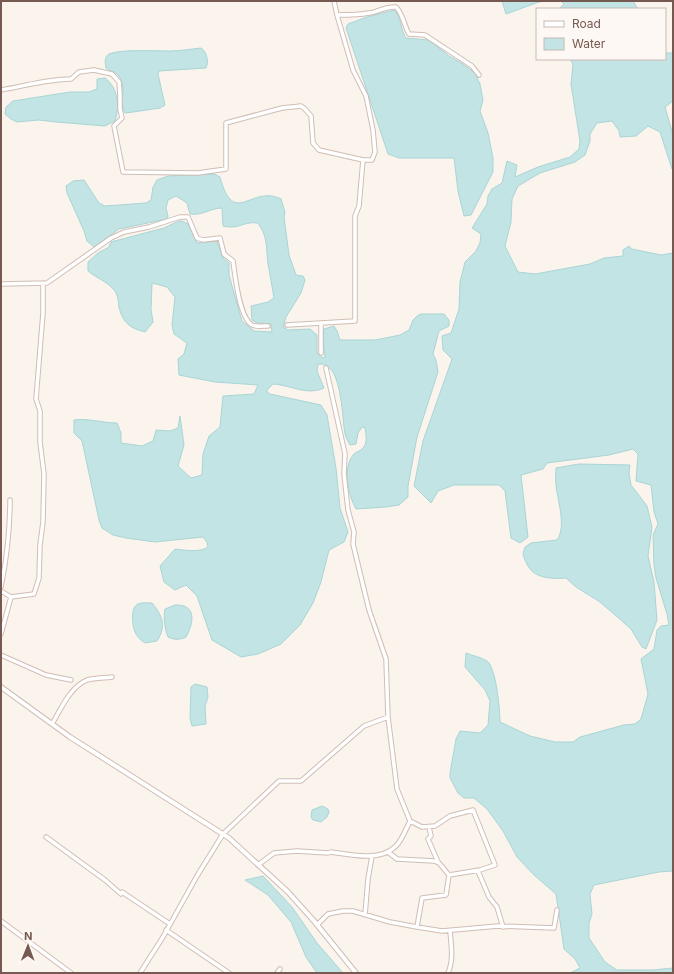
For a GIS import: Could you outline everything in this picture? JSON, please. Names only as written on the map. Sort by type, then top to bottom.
[{"type":"street","points":[[1,90],[33,85],[54,79],[71,79],[79,72],[94,70],[112,74],[119,82],[120,109],[122,118],[114,126],[123,172],[198,173],[226,169],[226,123],[282,108],[301,106],[305,108],[311,116],[313,143],[319,150],[363,160],[372,160],[375,152],[373,130],[366,96],[353,70],[334,1]]},
{"type":"street","points":[[337,15],[367,14],[380,11],[389,6],[396,7],[400,11],[404,26],[409,34],[425,35],[472,66],[479,75]]},
{"type":"street","points":[[287,325],[355,321],[355,216],[359,206],[363,160]]},
{"type":"street","points":[[1,284],[47,283],[111,238],[124,232],[149,227],[180,217],[188,217],[197,238],[203,240],[220,238],[224,254],[233,261],[242,309],[250,323],[254,326],[268,326]]},
{"type":"street","points":[[1,591],[11,597],[34,594],[39,578],[40,545],[43,522],[44,474],[40,442],[40,411],[36,399],[43,313],[43,283]]},
{"type":"street","points":[[321,323],[321,353]]},
{"type":"street","points":[[326,368],[345,454],[344,474],[348,510],[354,532],[353,544],[369,610],[386,659],[388,717],[397,789],[410,821],[422,827],[435,826],[450,816],[473,810],[495,865],[478,870],[449,875]]},
{"type":"street","points":[[1,587],[8,554],[10,500]]},
{"type":"street","points":[[1,634],[11,597]]},
{"type":"street","points":[[1,655],[46,674],[71,680]]},
{"type":"street","points":[[52,724],[64,702],[76,688],[87,680],[112,677]]},
{"type":"street","points":[[1,687],[70,737],[228,838],[288,892],[356,973]]},
{"type":"street","points":[[140,973],[223,834],[279,781],[300,781],[364,726],[388,717]]},
{"type":"street","points":[[258,865],[274,853],[297,850],[331,852],[355,856],[372,856],[388,852],[397,845],[410,821]]},
{"type":"street","points":[[430,826],[431,836],[428,839],[438,863],[449,875]]},
{"type":"street","points":[[46,837],[121,894],[122,892],[170,924]]},
{"type":"street","points":[[388,852],[397,859],[434,861],[438,863]]},
{"type":"street","points":[[365,915],[368,879],[372,856]]},
{"type":"street","points":[[478,870],[489,897],[497,907],[503,927]]},
{"type":"street","points":[[417,927],[422,898],[446,895],[449,875]]},
{"type":"street","points":[[317,925],[328,914],[353,911],[390,922],[442,931],[503,927],[554,928],[557,910]]},
{"type":"street","points":[[1,921],[71,973]]},
{"type":"street","points":[[166,930],[229,973]]},
{"type":"street","points":[[448,973],[451,968],[452,951],[450,931]]},
{"type":"water","points":[[502,1],[548,1],[539,2],[506,14]]},
{"type":"water","points":[[561,1],[633,1],[637,8],[560,8],[564,4]]},
{"type":"water","points":[[394,10],[397,13],[406,38],[429,40],[449,56],[476,74],[480,84],[483,100],[480,111],[488,133],[493,158],[493,172],[471,215],[464,216],[458,191],[454,158],[399,158],[388,154],[346,28],[348,24]]},
{"type":"water","points":[[201,48],[207,57],[206,68],[159,71],[158,74],[165,105],[160,108],[126,113],[124,112],[122,102],[122,83],[117,74],[106,68],[105,60],[107,55],[122,51],[173,51]]},
{"type":"water","points":[[666,53],[673,53],[673,101],[665,107],[673,135],[673,170],[660,132],[648,126],[636,136],[620,137],[619,131],[612,121],[597,123],[590,134],[590,141],[585,155],[575,162],[540,173],[518,186],[512,199],[511,222],[505,246],[518,272],[535,274],[590,264],[604,258],[623,256],[623,250],[629,246],[632,249],[661,255],[673,253],[673,871],[659,872],[594,885],[590,894],[592,914],[589,923],[589,938],[605,962],[617,970],[653,970],[673,968],[673,973],[570,973],[580,968],[575,959],[564,949],[556,894],[534,875],[517,857],[503,831],[487,809],[474,798],[464,798],[458,793],[450,778],[456,739],[460,731],[480,733],[488,725],[490,701],[485,690],[465,667],[466,653],[487,661],[493,671],[497,689],[500,722],[530,736],[555,742],[573,742],[580,737],[624,725],[635,724],[641,719],[648,694],[641,659],[654,649],[657,630],[661,626],[669,625],[656,578],[654,565],[653,535],[658,524],[654,512],[651,485],[636,481],[638,454],[633,449],[609,455],[547,463],[543,469],[521,475],[528,537],[520,543],[511,538],[505,491],[499,485],[454,485],[438,491],[431,503],[414,486],[423,441],[452,359],[443,350],[442,336],[451,333],[459,309],[460,282],[465,262],[476,251],[480,243],[481,234],[472,228],[487,204],[488,196],[492,189],[502,183],[507,161],[517,165],[515,177],[538,167],[570,157],[579,149],[580,141],[571,84],[573,64],[571,60],[666,60]]},
{"type":"water","points":[[105,78],[113,87],[117,97],[117,115],[115,121],[105,126],[39,120],[17,122],[5,114],[6,107],[13,101],[70,92],[89,92],[97,89],[97,79]]},
{"type":"water","points":[[214,174],[220,177],[225,192],[231,200],[238,203],[270,196],[281,199],[285,212],[284,217],[289,255],[296,275],[303,276],[305,280],[301,293],[286,317],[283,327],[288,330],[310,329],[317,335],[317,353],[323,358],[325,357],[323,338],[324,329],[334,326],[340,340],[375,340],[400,335],[409,330],[413,320],[421,314],[444,314],[449,320],[449,326],[439,331],[433,354],[436,360],[438,372],[417,437],[408,486],[408,497],[399,505],[356,509],[349,489],[347,473],[350,460],[354,454],[361,450],[365,445],[365,428],[362,427],[358,433],[356,444],[350,445],[345,434],[342,407],[336,378],[327,366],[324,364],[318,364],[317,371],[324,388],[305,391],[273,384],[267,390],[270,394],[321,405],[327,415],[336,468],[340,508],[348,532],[344,542],[329,550],[321,582],[313,603],[300,625],[281,644],[258,654],[241,657],[212,640],[197,596],[186,585],[175,590],[164,582],[160,566],[175,549],[192,551],[201,550],[208,547],[207,542],[203,537],[155,542],[113,535],[102,528],[82,441],[74,433],[74,420],[117,423],[121,433],[121,443],[142,446],[153,441],[156,430],[170,431],[178,428],[180,416],[184,445],[178,466],[191,478],[202,475],[203,454],[209,436],[220,427],[223,396],[254,394],[258,385],[215,382],[179,375],[178,359],[184,354],[187,343],[174,334],[172,325],[175,297],[167,287],[152,283],[151,309],[153,322],[145,332],[140,331],[126,323],[120,311],[118,297],[115,291],[108,284],[88,271],[88,262],[98,253],[109,247],[111,242],[164,228],[182,221],[188,224],[197,243],[217,241],[223,258],[229,263],[229,275],[242,321],[254,331],[272,332],[271,324],[257,323],[252,320],[251,306],[268,302],[274,298],[268,264],[267,247],[264,233],[258,223],[248,223],[233,227],[223,226],[222,208],[199,214],[190,214],[187,203],[176,196],[168,200],[166,208],[168,216],[167,219],[119,229],[94,247],[87,241],[67,193],[66,186],[73,181],[84,180],[99,203],[105,206],[146,203],[151,200],[153,187],[157,180],[168,176]]},
{"type":"water","points":[[579,464],[630,465],[629,473],[631,485],[647,506],[652,527],[648,556],[654,582],[657,620],[646,649],[642,647],[631,629],[600,602],[576,587],[566,578],[551,578],[535,574],[524,559],[523,554],[525,547],[531,543],[557,540],[561,528],[561,513],[556,482],[556,468]]},
{"type":"water","points":[[152,603],[161,616],[162,630],[157,641],[145,643],[138,637],[135,631],[133,613],[135,606],[138,604]]},
{"type":"water","points":[[175,605],[187,608],[192,615],[189,632],[186,637],[179,639],[172,639],[168,637],[164,615],[165,609]]},
{"type":"water","points":[[195,684],[207,687],[208,697],[205,706],[206,724],[192,726],[190,718],[191,687]]},
{"type":"water","points":[[322,806],[328,809],[329,812],[327,817],[321,822],[313,820],[311,817],[312,810]]},
{"type":"water","points":[[263,876],[292,907],[317,943],[343,973],[317,973],[306,957],[291,922],[268,895],[245,880]]}]
